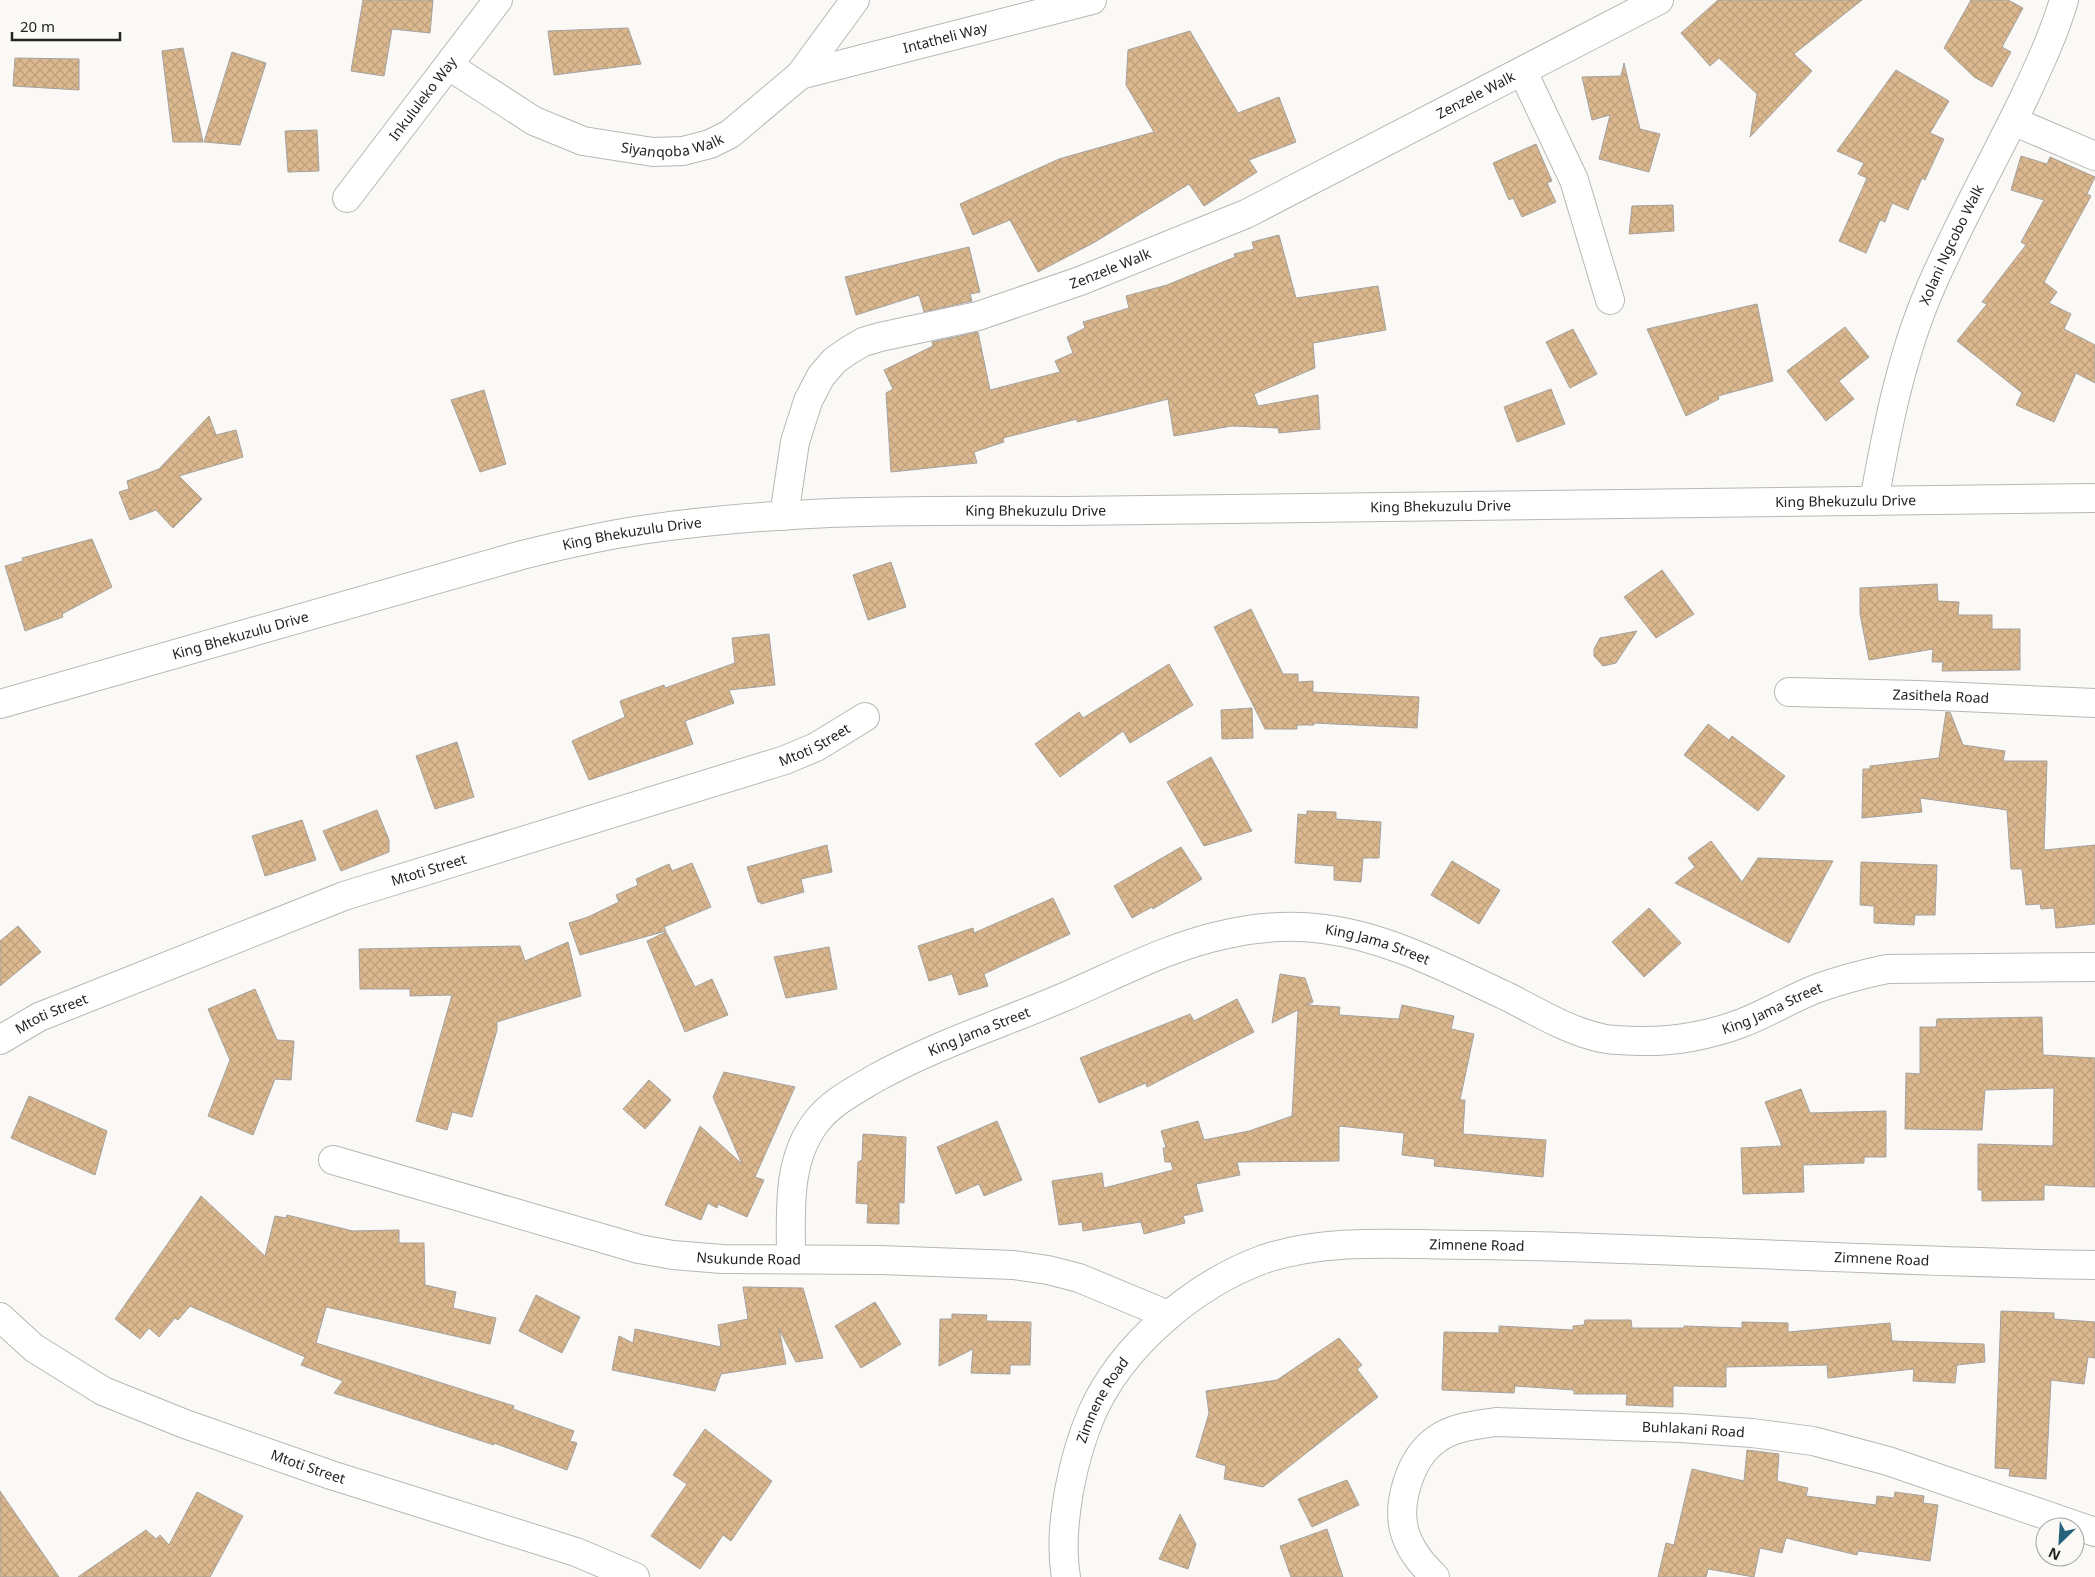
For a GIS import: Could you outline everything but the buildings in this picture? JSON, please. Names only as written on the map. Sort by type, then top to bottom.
[{"type":"street","name":"Inkululeko Way","points":[[347,198],[498,0]]},
{"type":"street","name":"Siyanqoba Walk","points":[[449,66],[534,121],[583,141],[653,152],[684,151],[710,144],[730,134],[800,75],[855,0]]},
{"type":"street","name":"Intatheli Way","points":[[800,75],[1092,0]]},
{"type":"street","name":"Zenzele Walk","points":[[784,516],[795,442],[808,401],[821,376],[835,360],[863,342],[978,316],[1080,280],[1246,214],[1659,0]]},
{"type":"street","name":"Xolani Ngcobo Walk","points":[[1874,501],[1886,432],[1904,361],[1929,290],[1964,215],[2013,121],[2042,60],[2064,0]]},
{"type":"street","name":"Zenzele Walk","points":[[1523,72],[1574,180],[1610,300]]},
{"type":"street","points":[[2013,121],[2095,156]]},
{"type":"street","name":"King Bhekuzulu Drive","points":[[0,704],[454,573],[550,548],[642,530],[723,520],[923,510],[1086,511],[2095,498]]},
{"type":"street","name":"Zasithela Road","points":[[1789,692],[1918,695],[2095,703]]},
{"type":"street","name":"Mtoti Street","points":[[0,1040],[39,1017],[344,896],[785,760],[816,747],[865,717]]},
{"type":"street","name":"King Jama Street","points":[[791,1259],[791,1200],[795,1170],[805,1141],[817,1120],[842,1097],[896,1067],[983,1028],[1064,997],[1162,952],[1228,933],[1278,927],[1323,929],[1370,938],[1457,973],[1565,1025],[1601,1038],[1643,1041],[1692,1037],[1739,1024],[1816,989],[1855,976],[1887,969],[2095,967]]},
{"type":"street","name":"Nsukunde Road","points":[[333,1160],[639,1249],[673,1255],[722,1259],[956,1262],[1048,1270],[1079,1278],[1168,1316]]},
{"type":"street","name":"Zimnene Road","points":[[1066,1577],[1063,1524],[1074,1466],[1092,1412],[1114,1376],[1140,1342],[1168,1316],[1230,1273],[1265,1259],[1302,1249],[1369,1243],[1596,1248],[2095,1266]]},
{"type":"street","name":"Mtoti Street","points":[[0,1317],[34,1348],[103,1391],[185,1424],[331,1475],[576,1552],[635,1577]]},
{"type":"street","name":"Buhlakani Road","points":[[1435,1577],[1418,1559],[1406,1536],[1402,1512],[1406,1484],[1411,1471],[1436,1439],[1454,1430],[1496,1422],[1681,1428],[1813,1440],[1888,1461],[2095,1532]]}]
